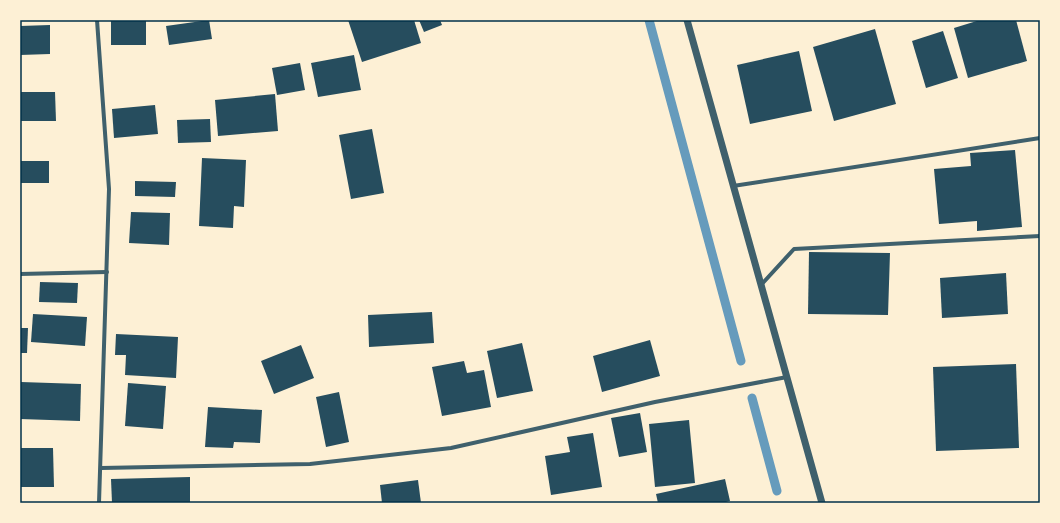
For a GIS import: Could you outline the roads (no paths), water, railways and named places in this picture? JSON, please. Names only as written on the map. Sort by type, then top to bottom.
[{"type":"street","points":[[97,20],[109,189],[99,503]]},
{"type":"street","points":[[687,20],[732,186],[822,503]]},
{"type":"street","points":[[732,186],[1040,138]]},
{"type":"street","points":[[761,285],[794,249],[1040,236]]},
{"type":"street","points":[[20,274],[107,272]]},
{"type":"street","points":[[101,468],[310,464],[451,448],[655,402],[787,377]]},
{"type":"waterway","points":[[649,20],[741,361]]},
{"type":"waterway","points":[[752,398],[777,491]]}]
